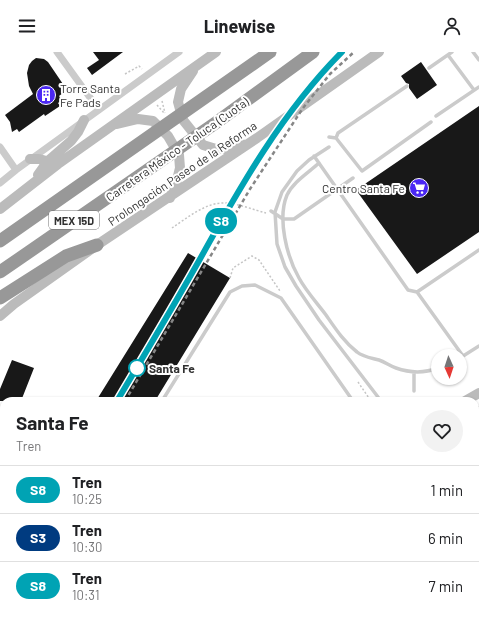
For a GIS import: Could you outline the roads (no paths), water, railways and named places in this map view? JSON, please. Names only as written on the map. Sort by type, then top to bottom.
[{"type":"highway","name":"MEX 15D","points":[[0,241],[270,52]]},
{"type":"highway","name":"Carretera México - Toluca (Cuota)","points":[[0,272],[217,122],[313,52]]},
{"type":"highway","points":[[0,298],[66,256],[97,246]]},
{"type":"main road","points":[[30,159],[53,163],[111,126],[216,52]]},
{"type":"main road","name":"Prolongación Paseo de la Reforma","points":[[0,316],[14,304],[97,246],[170,198],[379,52]]},
{"type":"main road","points":[[197,65],[181,89],[178,102],[183,120],[202,145],[216,149],[227,149],[257,138]]},
{"type":"main road","points":[[111,126],[138,119],[153,122],[168,136],[178,155],[180,168],[178,180],[170,198]]},
{"type":"main road","points":[[0,209],[29,187],[53,163],[78,132],[84,120]]},
{"type":"street","points":[[57,52],[99,110]]},
{"type":"street","points":[[1,179],[16,170],[179,52]]},
{"type":"street","points":[[0,147],[16,170]]},
{"type":"lane","points":[[473,52],[479,60]]},
{"type":"lane","points":[[429,68],[450,53],[474,90]]},
{"type":"lane","points":[[336,138],[338,133],[407,86]]},
{"type":"lane","points":[[436,116],[479,87]]},
{"type":"lane","points":[[328,137],[336,138],[362,171],[431,122]]},
{"type":"lane","points":[[330,147],[314,156],[297,171],[282,192],[273,211],[277,244],[286,270],[319,320],[378,397]]},
{"type":"lane","points":[[314,156],[408,290],[417,292],[456,349]]},
{"type":"lane","points":[[319,163],[293,185],[286,196],[283,219],[289,252],[299,278],[344,341],[358,354],[380,360],[397,368],[414,372],[431,371]]},
{"type":"lane","points":[[273,211],[283,219],[294,219],[353,178]]},
{"type":"lane","points":[[417,292],[479,250]]},
{"type":"lane","points":[[164,397],[230,292],[242,286],[255,285],[281,298],[349,397]]},
{"type":"lane","points":[[467,353],[479,346]]},
{"type":"lane","points":[[414,372],[414,391]]},
{"type":"railway","points":[[119,397],[249,174],[283,123],[302,98],[321,74],[342,52]]},
{"type":"railway","points":[[127,397],[250,189],[303,108],[330,74],[354,52]]},
{"type":"train","name":"S8","points":[[119,397],[241,188],[297,103],[325,69],[342,52]]},
{"type":"place","name":"Torre Santa Fe Pads","points":[[46,95]]},
{"type":"place","name":"Centro Santa Fe","points":[[419,188]]},
{"type":"place","name":"Santa Fe","points":[[137,368]]}]
